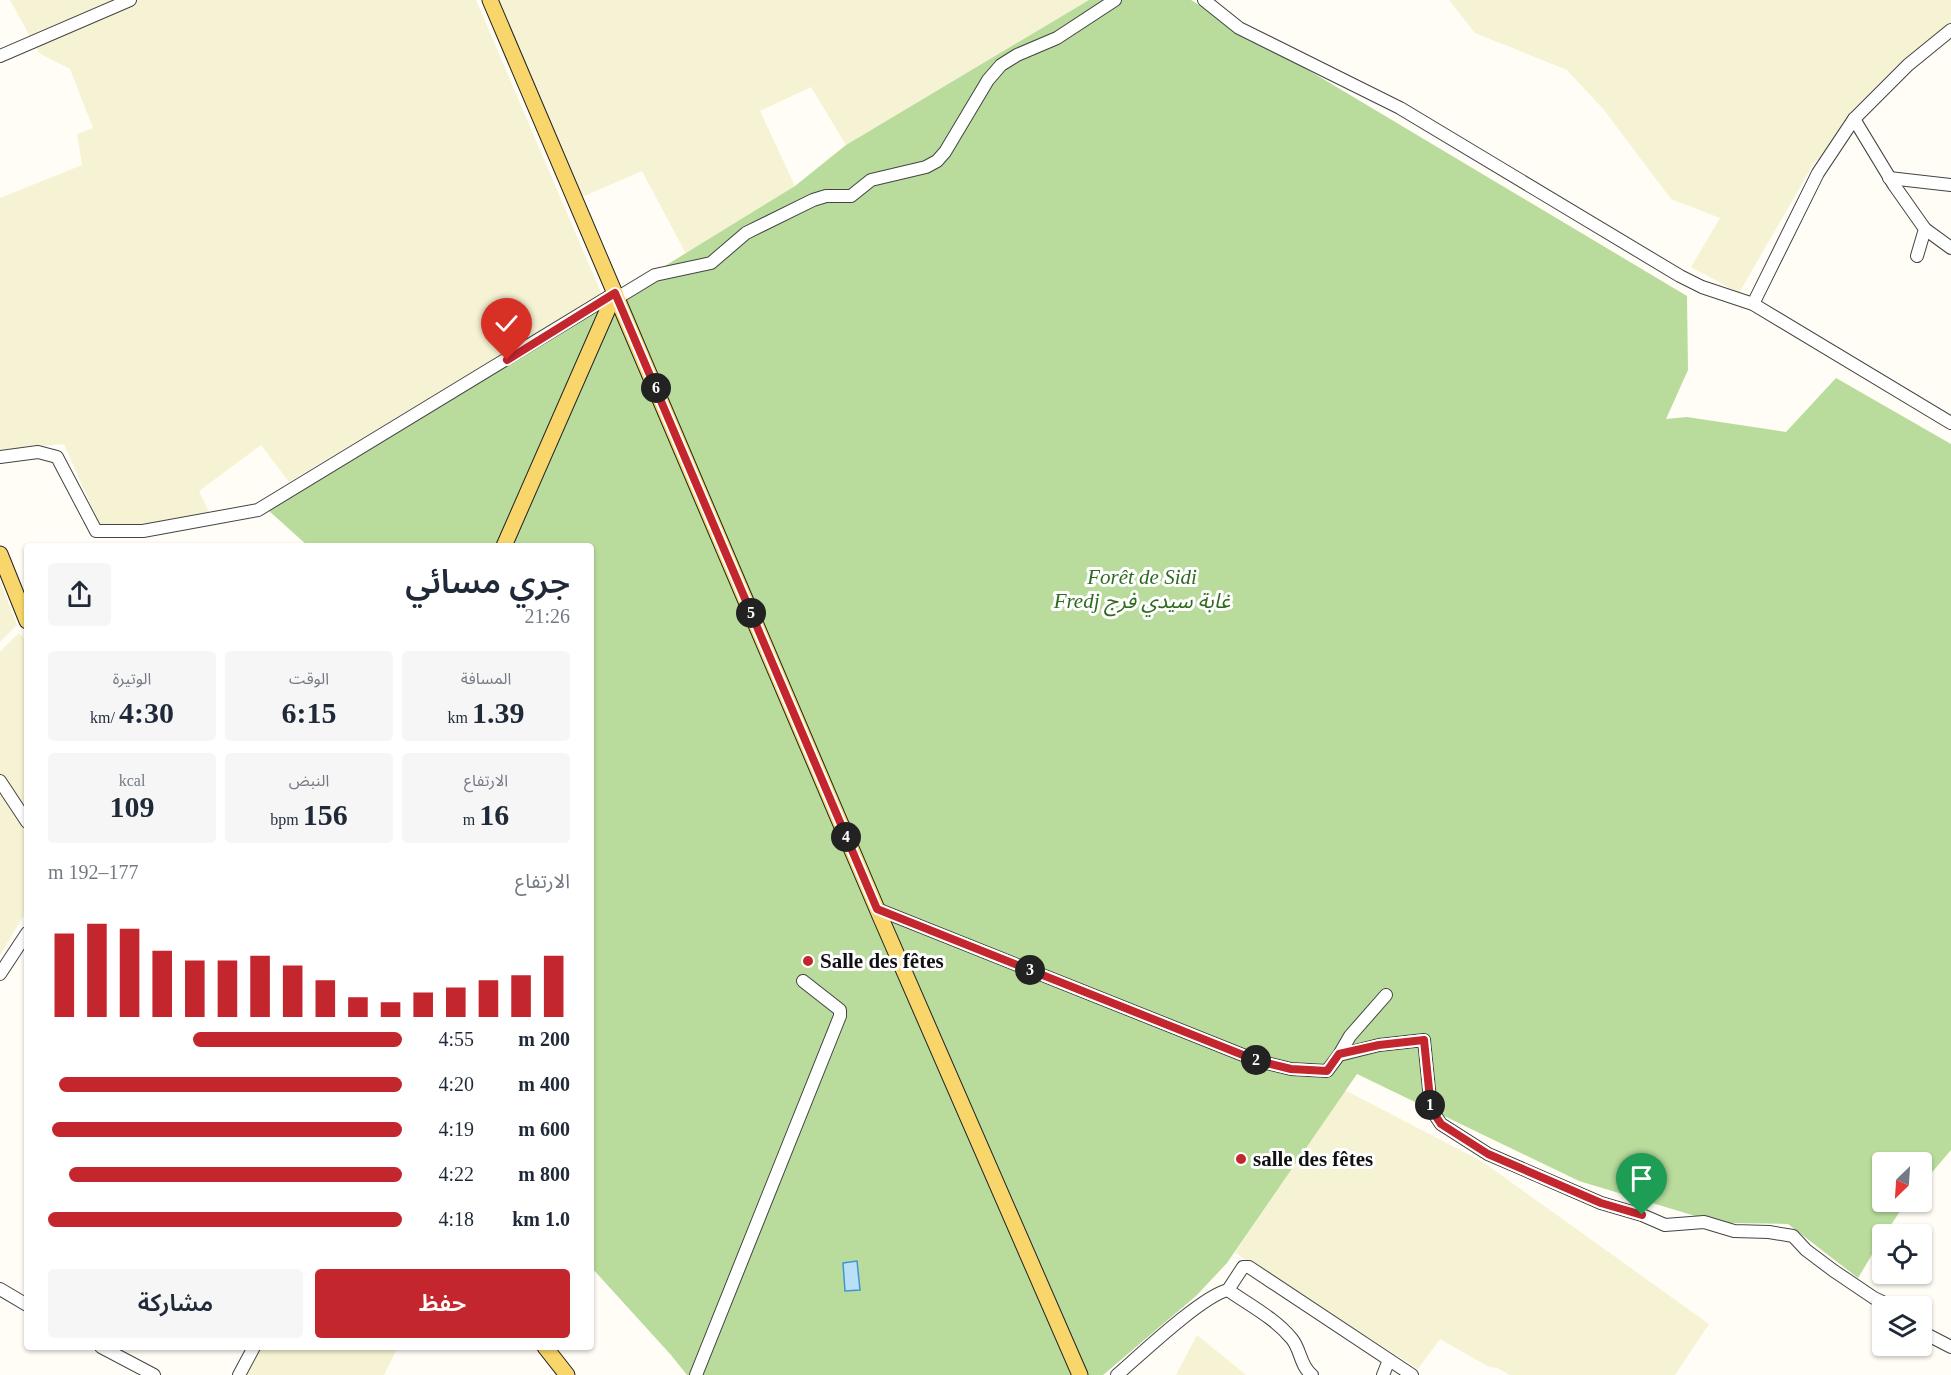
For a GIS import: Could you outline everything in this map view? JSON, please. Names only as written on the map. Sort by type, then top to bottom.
[{"type":"main road","points":[[490,0],[618,294],[877,909],[1080,1375]]},
{"type":"main road","points":[[505,543],[618,294]]},
{"type":"main road","points":[[0,554],[24,614]]},
{"type":"main road","points":[[547,1350],[567,1375]]},
{"type":"street","points":[[0,56],[130,0]]},
{"type":"street","points":[[0,457],[38,452],[57,457],[96,531],[143,531],[258,510],[618,294],[655,275],[711,263],[746,233],[813,200],[826,196],[851,196],[871,180],[926,167],[937,161],[945,152],[988,81],[1001,65],[1017,55],[1057,38],[1115,0]]},
{"type":"street","points":[[1204,0],[1239,28],[1400,108],[1680,276],[1702,287],[1753,304],[1951,423]]},
{"type":"street","points":[[1753,304],[1818,173],[1854,119],[1908,65],[1951,30]]},
{"type":"street","points":[[1854,119],[1889,178],[1925,230],[1951,248]]},
{"type":"street","points":[[1889,178],[1951,184]]},
{"type":"street","points":[[1917,256],[1925,230]]},
{"type":"street","points":[[0,781],[24,817]]},
{"type":"street","points":[[877,909],[1258,1061],[1291,1069],[1327,1071],[1350,1036],[1386,995]]},
{"type":"street","points":[[0,974],[24,938]]},
{"type":"street","points":[[696,1375],[840,1016],[840,1010],[803,981]]},
{"type":"street","points":[[1339,1054],[1379,1045],[1424,1040],[1431,1109],[1441,1124],[1488,1154],[1601,1203],[1642,1215],[1665,1226],[1704,1222],[1734,1231],[1769,1232],[1793,1236],[1806,1250],[1872,1297]]},
{"type":"street","points":[[1228,1290],[1243,1267],[1249,1268],[1412,1375]]},
{"type":"street","points":[[0,1289],[24,1303]]},
{"type":"street","points":[[1117,1375],[1217,1292],[1228,1290],[1278,1324],[1293,1341],[1306,1370],[1312,1375]]},
{"type":"street","points":[[1932,1337],[1951,1347]]},
{"type":"street","points":[[107,1350],[154,1375]]},
{"type":"street","points":[[239,1375],[252,1350]]},
{"type":"street","points":[[1383,1375],[1389,1360]]},
{"type":"shaded area","points":[[10,0],[476,0],[602,295],[289,482],[261,445],[199,491],[213,520],[101,528],[64,444],[0,450],[0,198],[82,165],[77,134],[93,128],[70,69],[39,53]]},
{"type":"shaded area","points":[[496,0],[1089,0],[846,145],[811,87],[760,111],[795,186],[686,254],[642,171],[582,197]]},
{"type":"shaded area","points":[[1449,0],[1951,0],[1951,31],[1814,163],[1739,293],[1691,267],[1720,218],[1671,199],[1604,110],[1567,70],[1475,33]]},
{"type":"shaded area","points":[[0,581],[17,625],[0,642]]},
{"type":"shaded area","points":[[19,633],[24,638],[24,915],[0,955],[0,652]]},
{"type":"shaded area","points":[[1341,1088],[1483,1162],[1709,1324],[1675,1375],[1510,1375],[1497,1368],[1489,1367],[1440,1339],[1418,1369],[1235,1253]]},
{"type":"shaded area","points":[[1197,1335],[1246,1375],[1176,1375]]},
{"type":"shaded area","points":[[254,1350],[396,1350],[384,1375],[242,1375]]},
{"type":"green space","name":"Forêt de Sidi Fredj غابة سيدي فرج","points":[[1089,0],[1191,0],[1687,296],[1688,370],[1666,419],[1687,417],[1786,432],[1836,378],[1951,444],[1951,1150],[1932,1172],[1932,1152],[1872,1152],[1872,1212],[1899,1212],[1892,1224],[1872,1224],[1872,1255],[1858,1278],[1788,1224],[1730,1223],[1702,1218],[1579,1181],[1357,1074],[1227,1263],[1196,1296],[1103,1375],[687,1375],[594,1270],[594,543],[305,543],[268,510],[795,186],[846,145]]},
{"type":"water","points":[[857,1261],[860,1290],[845,1291],[843,1263]]},
{"type":"place","name":"Salle des fêtes","points":[[808,961]]},
{"type":"place","name":"salle des fêtes","points":[[1241,1159]]},
{"type":"route","points":[[507,360],[615,293],[877,909],[1258,1061],[1291,1069],[1327,1071],[1339,1054],[1379,1045],[1424,1040],[1431,1109],[1441,1124],[1488,1154],[1601,1203],[1642,1215]]}]
